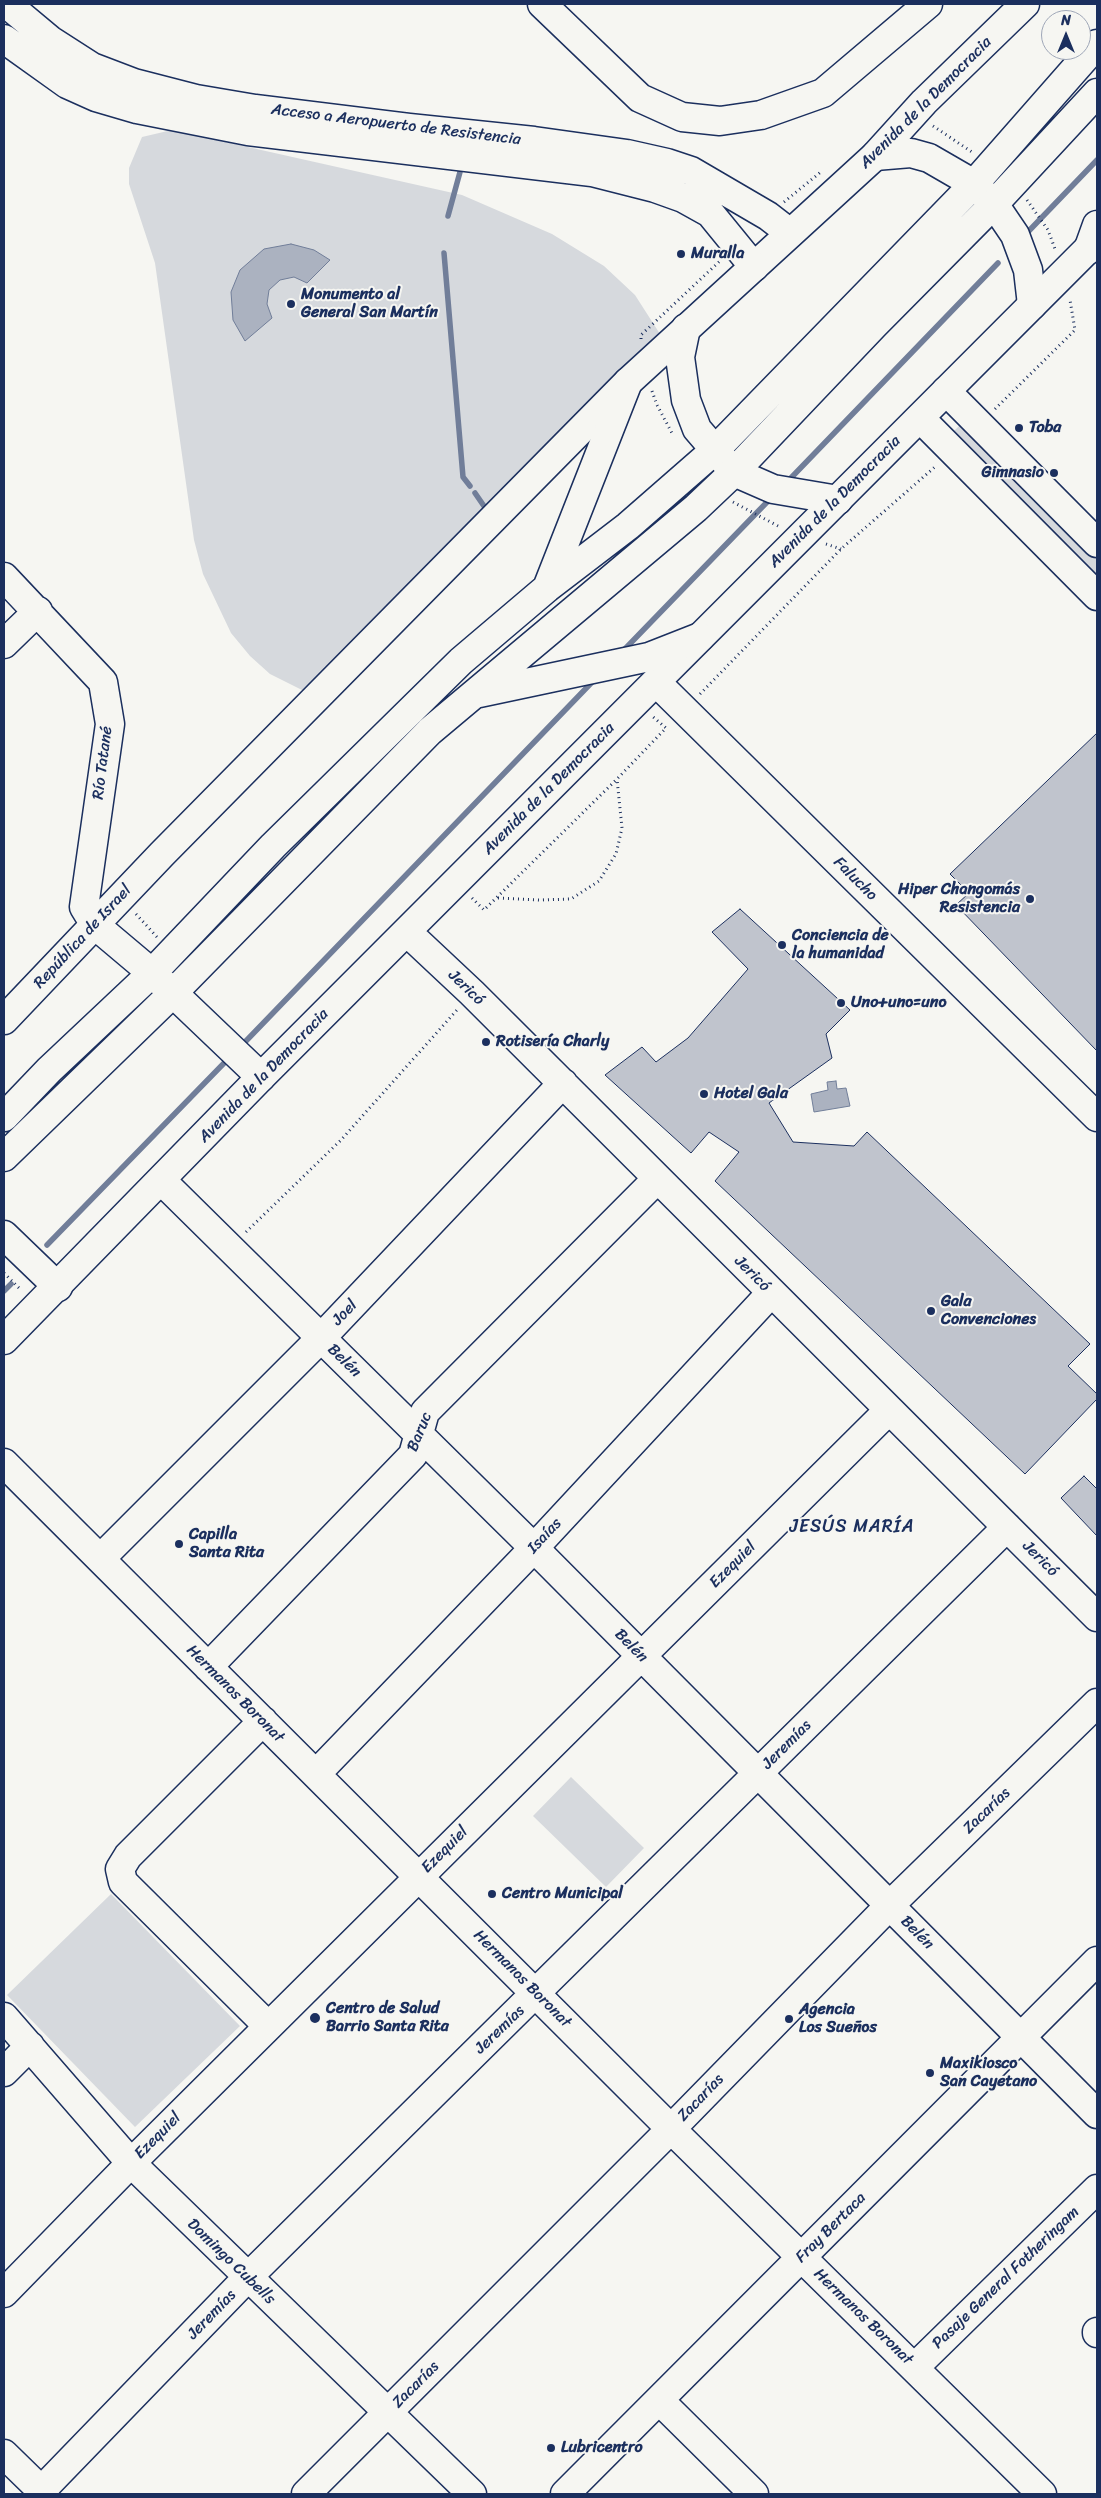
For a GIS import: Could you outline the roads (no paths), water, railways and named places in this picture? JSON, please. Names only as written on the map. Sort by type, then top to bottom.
[{"type":"main road","name":"Acceso a Aeropuerto de Resistencia","points":[[7,4],[50,40],[92,66],[134,83],[196,99],[254,109],[534,141],[627,154],[667,163],[692,172],[768,216],[790,233]]},
{"type":"main road","points":[[542,4],[640,98],[682,117],[720,121],[761,115],[797,104],[823,93],[928,4]]},
{"type":"main road","name":"Avenida de la Democracia","points":[[162,854],[636,374],[875,156],[914,113],[1025,4]]},
{"type":"main road","name":"Acceso a Aeropuerto de Resistencia","points":[[4,39],[67,84],[96,97],[136,109],[248,131],[592,172],[655,188],[683,198],[710,213],[754,267]]},
{"type":"main road","points":[[4,1117],[49,1070],[152,973],[273,846],[461,661],[547,588],[628,526],[715,450],[983,175],[1097,44]]},
{"type":"main road","points":[[4,1157],[172,994],[430,731],[725,480],[1003,195],[1097,93]]},
{"type":"main road","points":[[875,156],[911,152],[983,175],[1003,195],[1028,270],[1032,305]]},
{"type":"main road","name":"Avenida de la Democracia","points":[[4,1340],[162,1181],[261,1077],[1095,241]]},
{"type":"main road","points":[[686,328],[680,357],[686,400],[698,429],[715,450],[725,480]]},
{"type":"main road","points":[[547,588],[636,374]]},
{"type":"main road","points":[[946,391],[1097,543]]},
{"type":"main road","points":[[920,418],[1097,596]]},
{"type":"main road","points":[[725,480],[838,500]]},
{"type":"main road","name":"Río Tatané","points":[[4,577],[103,682],[110,724],[84,908],[95,926]]},
{"type":"main road","points":[[4,644],[38,611]]},
{"type":"main road","points":[[473,694],[624,660],[649,657],[700,637]]},
{"type":"main road","name":"Falucho","points":[[656,682],[675,719],[1097,1118]]},
{"type":"main road","name":"República de Israel","points":[[4,1020],[162,854]]},
{"type":"main road","points":[[95,926],[152,973],[261,1077]]},
{"type":"main road","name":"Jericó","points":[[406,932],[472,993],[563,1083],[1097,1617]]},
{"type":"main road","name":"Joel","points":[[101,1558],[321,1338],[563,1083]]},
{"type":"main road","name":"Baruc","points":[[208,1667],[413,1455],[425,1412],[657,1179]]},
{"type":"main road","name":"Belén","points":[[162,1181],[534,1548],[1097,2114]]},
{"type":"main road","points":[[4,1235],[58,1287]]},
{"type":"main road","name":"Isaías","points":[[316,1774],[534,1548],[771,1293]]},
{"type":"main road","name":"Ezequiel","points":[[4,2293],[268,2026],[889,1410]]},
{"type":"main road","name":"Hermanos Boronat","points":[[4,1463],[671,2129],[1042,2494]]},
{"type":"main road","name":"Jeremías","points":[[42,2493],[247,2278],[537,1994],[1007,1527]]},
{"type":"main road","name":"Zacarías","points":[[306,2494],[671,2129],[890,1905],[1097,1703]]},
{"type":"main road","points":[[263,1722],[128,1856],[120,1869],[123,1882],[268,2026]]},
{"type":"main road","name":"Fray Bertaca","points":[[565,2494],[1097,1960]]},
{"type":"main road","name":"Domingo Cubells","points":[[4,2017],[131,2163],[247,2278],[389,2412],[472,2494]]},
{"type":"main road","points":[[4,2072],[30,2046]]},
{"type":"main road","name":"Pasaje General Fotheringam","points":[[914,2367],[1097,2189]]},
{"type":"main road","points":[[659,2400],[754,2494]]},
{"type":"main road","points":[[4,2454],[42,2493]]},
{"type":"waterway","points":[[1024,236],[1097,160]]},
{"type":"waterway","points":[[448,216],[460,172]]},
{"type":"waterway","points":[[444,253],[463,477],[470,486]]},
{"type":"waterway","points":[[788,481],[998,263]]},
{"type":"waterway","points":[[475,493],[486,509]]},
{"type":"waterway","points":[[622,652],[770,499]]},
{"type":"waterway","points":[[245,1042],[596,678]]},
{"type":"waterway","points":[[47,1245],[228,1059]]},
{"type":"waterway","points":[[4,1291],[11,1284]]},
{"type":"place","name":"Muralla","points":[[681,254]]},
{"type":"place","name":"Monumento al General San Martín","points":[[291,304]]},
{"type":"place","name":"Toba","points":[[1019,428]]},
{"type":"place","name":"Gimnasio","points":[[1054,473]]},
{"type":"place","name":"Hiper Changomás Resistencia","points":[[1030,899]]},
{"type":"place","name":"Conciencia de la humanidad","points":[[782,945]]},
{"type":"place","name":"Uno+uno=uno","points":[[841,1003]]},
{"type":"place","name":"Rotisería Charly","points":[[486,1042]]},
{"type":"place","name":"Hotel Gala","points":[[704,1094]]},
{"type":"place","name":"Gala Convenciones","points":[[931,1311]]},
{"type":"place","name":"Capilla Santa Rita","points":[[179,1544]]},
{"type":"place","name":"Centro Municipal","points":[[492,1894]]},
{"type":"place","name":"Centro de Salud Barrio Santa Rita","points":[[315,2018]]},
{"type":"place","name":"Agencia Los Sueños","points":[[789,2019]]},
{"type":"place","name":"Maxikiosco San Cayetano","points":[[930,2073]]},
{"type":"place","name":"Lubricentro","points":[[551,2448]]},
{"type":"district","name":"JESÚS MARÍA","points":[[852,1527]]}]
